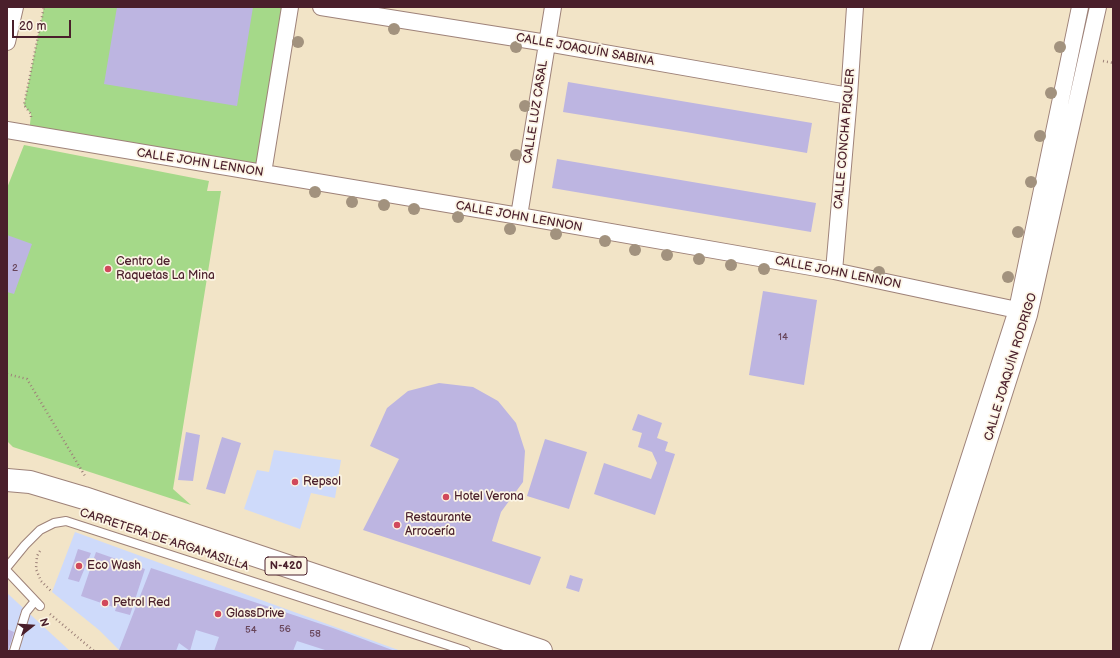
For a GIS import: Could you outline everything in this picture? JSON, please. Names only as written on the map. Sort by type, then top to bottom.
[{"type":"highway","name":"N-420","points":[[7,466],[30,482]]},
{"type":"highway","name":"N-420","points":[[7,480],[30,482],[84,498],[541,651]]},
{"type":"street","points":[[7,42],[15,7]]},
{"type":"street","points":[[263,173],[290,7]]},
{"type":"street","name":"CALLE JOAQUÍN SABINA","points":[[321,7],[547,43],[849,96]]},
{"type":"street","name":"CALLE LUZ CASAL","points":[[519,216],[553,7]]},
{"type":"street","name":"CALLE CONCHA PIQUER","points":[[834,271],[855,7]]},
{"type":"street","name":"CALLE JOAQUÍN RODRIGO","points":[[907,651],[1023,313],[1080,7]]},
{"type":"street","name":"CALLE JOAQUÍN RODRIGO","points":[[922,651],[1023,313],[1098,7]]},
{"type":"street","name":"CALLE JOHN LENNON","points":[[7,130],[519,216],[834,271],[1023,313]]},
{"type":"lane","name":"CARRETERA DE ARGAMASILLA","points":[[7,568],[25,545],[40,530],[54,523],[66,521],[466,651]]},
{"type":"lane","points":[[7,571],[38,603],[26,612],[14,651]]},
{"type":"path","points":[[29,134],[31,114],[24,105],[44,7]]},
{"type":"path","points":[[7,374],[26,379],[85,476]]},
{"type":"path","points":[[40,550],[36,569],[41,581],[52,592]]},
{"type":"path","points":[[38,603],[94,651]]},
{"type":"shaded area","name":"Repsol","points":[[274,450],[341,460],[335,498],[311,493],[300,529],[244,509],[257,470],[269,472]]},
{"type":"shaded area","points":[[75,532],[401,651],[119,650],[99,630],[52,592]]},
{"type":"shaded area","points":[[7,593],[70,651],[7,651]]},
{"type":"green space","points":[[44,7],[290,7],[263,173],[29,134],[31,114],[24,105]]},
{"type":"green space","name":"Centro de Raquetas La Mina","points":[[24,145],[209,181],[207,191],[221,191],[173,489],[191,505],[13,447],[7,441],[7,188]]},
{"type":"building","points":[[117,7],[253,7],[237,106],[104,84]]},
{"type":"building","points":[[568,82],[812,123],[807,153],[563,112]]},
{"type":"building","points":[[557,159],[816,203],[811,232],[552,188]]},
{"type":"building","points":[[7,235],[32,244],[14,294],[7,292]]},
{"type":"building","points":[[763,291],[817,300],[804,385],[749,375]]},
{"type":"building","name":"Hotel Verona","points":[[439,383],[473,387],[498,401],[516,423],[525,451],[523,482],[501,512],[492,541],[541,557],[530,585],[363,530],[399,459],[370,446],[387,408],[408,391]]},
{"type":"building","points":[[638,414],[662,423],[657,438],[668,442],[665,451],[675,454],[655,515],[594,494],[604,463],[651,479],[657,463],[652,452],[638,447],[642,433],[632,430]]},
{"type":"building","points":[[186,432],[200,435],[193,481],[178,480]]},
{"type":"building","points":[[222,437],[241,443],[225,494],[206,489]]},
{"type":"building","points":[[545,439],[587,452],[569,509],[527,496]]},
{"type":"building","name":"Eco Wash","points":[[78,549],[91,553],[79,582],[68,579]]},
{"type":"building","points":[[96,552],[145,569],[130,615],[115,611],[116,608],[81,596]]},
{"type":"building","points":[[151,568],[333,628],[395,651],[325,651],[297,641],[293,651],[214,651],[219,637],[196,630],[190,651],[179,643],[176,651],[120,651],[119,650]]},
{"type":"building","points":[[570,575],[583,579],[579,592],[566,588]]},
{"type":"building","points":[[7,629],[14,632],[8,651],[7,651]]},
{"type":"place","name":"Centro de Raquetas La Mina","points":[[108,269]]},
{"type":"place","name":"Repsol","points":[[295,482]]},
{"type":"place","name":"Hotel Verona","points":[[446,497]]},
{"type":"place","name":"Restaurante Arrocería","points":[[397,525]]},
{"type":"place","name":"Eco Wash","points":[[79,566]]},
{"type":"place","name":"Petrol Red","points":[[105,603]]},
{"type":"place","name":"GlassDrive","points":[[218,614]]}]
